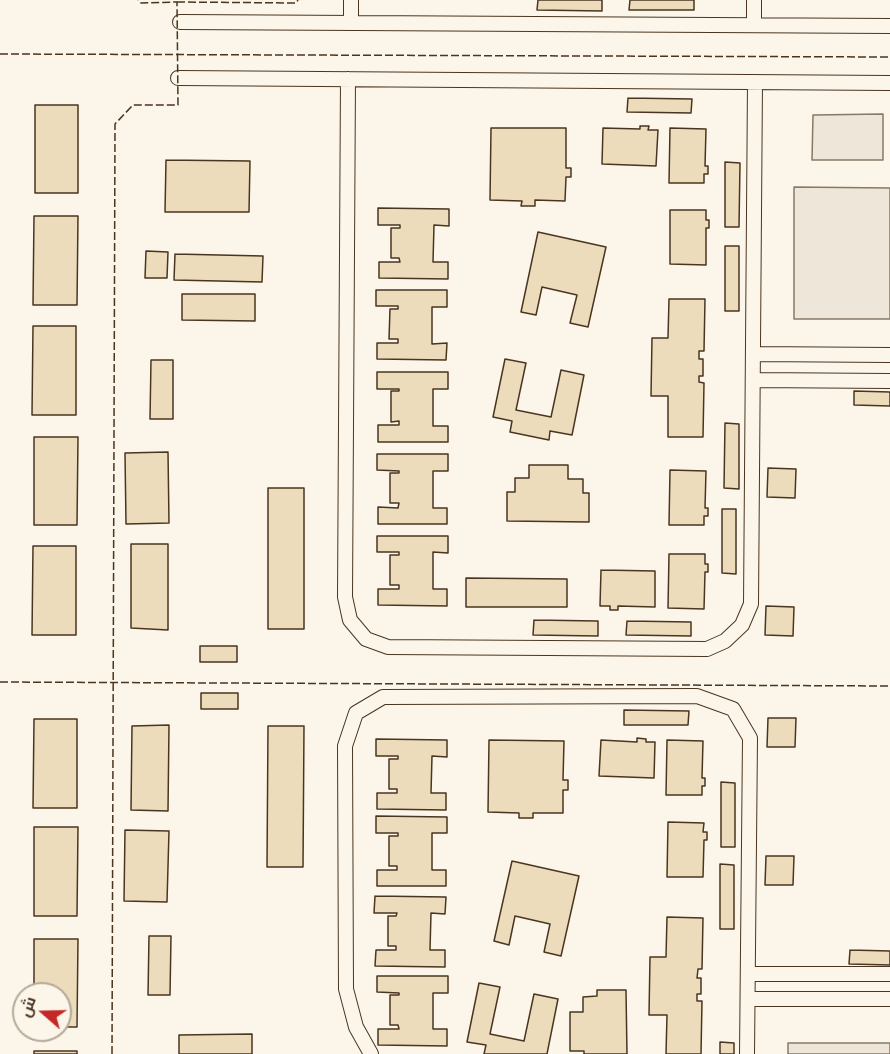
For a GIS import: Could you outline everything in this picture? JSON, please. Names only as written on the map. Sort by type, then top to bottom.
[{"type":"street","points":[[351,0],[351,23]]},
{"type":"street","points":[[754,0],[754,25]]},
{"type":"street","points":[[180,22],[890,26]]},
{"type":"street","points":[[178,78],[890,83]]},
{"type":"street","points":[[348,80],[345,597],[350,620],[366,639],[388,647],[707,649],[725,641],[742,625],[751,604],[756,82]]},
{"type":"street","points":[[753,354],[890,355]]},
{"type":"street","points":[[753,380],[890,381]]},
{"type":"street","points":[[371,1054],[356,1027],[346,989],[345,746],[356,713],[383,697],[697,696],[733,709],[750,738],[747,1054]]},
{"type":"street","points":[[748,974],[890,974]]},
{"type":"street","points":[[748,999],[890,999]]},
{"type":"shaded area","points":[[883,114],[883,160],[812,160],[813,115]]},
{"type":"shaded area","points":[[794,187],[890,188],[890,319],[794,319]]},
{"type":"shaded area","points":[[788,1043],[890,1043],[890,1054],[788,1054]]},
{"type":"building","points":[[538,0],[602,0],[602,11],[537,10]]},
{"type":"building","points":[[630,0],[694,0],[694,10],[629,10]]},
{"type":"building","points":[[628,98],[692,99],[691,113],[627,112]]},
{"type":"building","points":[[35,105],[78,105],[78,193],[35,193]]},
{"type":"building","points":[[640,126],[649,126],[648,130],[658,130],[656,166],[602,164],[603,128],[640,129]]},
{"type":"building","points":[[491,128],[566,128],[566,168],[571,168],[571,177],[566,177],[565,201],[535,200],[535,206],[521,206],[522,201],[490,200]]},
{"type":"building","points":[[670,128],[706,129],[705,166],[708,166],[708,174],[704,174],[704,183],[669,183]]},
{"type":"building","points":[[166,160],[250,161],[249,212],[165,212]]},
{"type":"building","points":[[725,162],[740,163],[739,227],[725,227]]},
{"type":"building","points":[[378,208],[449,209],[449,226],[434,225],[433,262],[448,262],[448,279],[379,278],[379,262],[400,262],[399,258],[391,258],[391,228],[400,228],[400,225],[378,225]]},
{"type":"building","points":[[670,210],[706,210],[709,228],[706,228],[706,265],[670,264]]},
{"type":"building","points":[[34,216],[78,216],[77,305],[33,305]]},
{"type":"building","points":[[538,232],[606,247],[588,327],[570,323],[577,295],[542,287],[536,315],[521,312]]},
{"type":"building","points":[[725,246],[739,246],[739,311],[725,311]]},
{"type":"building","points":[[146,251],[168,252],[167,278],[145,278]]},
{"type":"building","points":[[175,254],[263,256],[262,282],[174,280]]},
{"type":"building","points":[[376,290],[447,290],[447,307],[432,307],[432,344],[447,343],[446,360],[377,359],[377,343],[398,343],[398,339],[389,339],[390,309],[398,309],[398,306],[376,306]]},
{"type":"building","points":[[182,294],[255,294],[255,321],[182,320]]},
{"type":"building","points":[[669,299],[705,299],[704,351],[699,351],[699,359],[703,359],[703,376],[699,376],[699,382],[704,383],[703,437],[668,437],[668,396],[651,396],[652,338],[668,338]]},
{"type":"building","points":[[33,326],[76,326],[76,415],[32,415]]},
{"type":"building","points":[[505,359],[526,363],[516,410],[551,417],[561,370],[584,375],[572,435],[550,431],[549,440],[510,432],[512,421],[493,417]]},
{"type":"building","points":[[151,360],[173,360],[173,419],[150,419]]},
{"type":"building","points":[[377,372],[448,372],[448,389],[433,389],[433,426],[448,426],[448,442],[378,442],[378,425],[399,425],[399,421],[391,422],[391,391],[399,391],[399,389],[377,389]]},
{"type":"building","points":[[854,391],[890,392],[890,406],[854,405]]},
{"type":"building","points":[[725,423],[739,424],[739,489],[724,488]]},
{"type":"building","points":[[34,437],[78,437],[77,525],[34,525]]},
{"type":"building","points":[[168,452],[169,523],[126,524],[125,453]]},
{"type":"building","points":[[377,454],[448,454],[448,471],[433,471],[433,508],[447,508],[447,524],[378,524],[378,507],[398,508],[399,503],[390,503],[390,473],[399,473],[399,471],[377,470]]},
{"type":"building","points":[[529,465],[568,465],[568,479],[583,479],[583,493],[589,493],[589,522],[507,521],[507,492],[515,492],[515,478],[529,478]]},
{"type":"building","points":[[768,468],[796,469],[795,498],[767,497]]},
{"type":"building","points":[[670,470],[706,471],[705,508],[708,508],[708,516],[704,516],[704,525],[669,525]]},
{"type":"building","points":[[268,488],[304,488],[304,629],[268,629]]},
{"type":"building","points":[[722,509],[736,509],[736,574],[722,573]]},
{"type":"building","points":[[377,536],[448,536],[448,553],[433,552],[433,589],[447,589],[447,606],[378,605],[378,589],[399,589],[399,585],[390,585],[390,555],[399,555],[399,552],[377,552]]},
{"type":"building","points":[[131,544],[168,544],[168,630],[131,628]]},
{"type":"building","points":[[33,546],[76,546],[76,635],[32,635]]},
{"type":"building","points":[[669,554],[705,554],[708,572],[705,572],[704,609],[668,608]]},
{"type":"building","points":[[601,570],[655,571],[655,607],[618,606],[618,610],[610,610],[610,606],[600,606]]},
{"type":"building","points":[[466,578],[567,579],[567,607],[466,607]]},
{"type":"building","points":[[766,606],[794,607],[793,636],[765,635]]},
{"type":"building","points":[[534,620],[598,621],[598,636],[533,635]]},
{"type":"building","points":[[627,621],[691,622],[691,636],[626,635]]},
{"type":"building","points":[[200,646],[237,646],[237,662],[200,662]]},
{"type":"building","points":[[201,693],[238,693],[238,709],[201,709]]},
{"type":"building","points":[[624,710],[689,711],[688,725],[624,725]]},
{"type":"building","points":[[768,718],[796,718],[795,747],[767,747]]},
{"type":"building","points":[[34,719],[77,719],[77,808],[33,808]]},
{"type":"building","points":[[169,725],[168,811],[131,810],[132,726]]},
{"type":"building","points":[[268,726],[304,726],[303,867],[267,867]]},
{"type":"building","points":[[637,738],[646,739],[646,742],[655,742],[654,778],[599,776],[601,740],[637,742]]},
{"type":"building","points":[[376,739],[447,740],[447,757],[432,756],[431,793],[446,793],[446,810],[377,809],[377,793],[397,793],[397,789],[389,789],[389,759],[398,759],[398,756],[376,756]]},
{"type":"building","points":[[489,740],[564,741],[563,780],[568,780],[568,790],[563,790],[563,813],[533,813],[533,818],[519,818],[519,813],[488,812]]},
{"type":"building","points":[[667,740],[703,741],[702,778],[705,778],[705,786],[702,786],[702,795],[666,795]]},
{"type":"building","points":[[721,782],[735,783],[735,847],[721,847]]},
{"type":"building","points":[[376,816],[447,817],[447,833],[432,833],[432,870],[446,870],[446,886],[377,886],[377,870],[397,870],[397,866],[389,866],[389,836],[398,836],[398,833],[376,833]]},
{"type":"building","points":[[668,822],[704,823],[703,832],[707,832],[707,840],[704,840],[703,877],[667,877]]},
{"type":"building","points":[[34,827],[78,827],[77,916],[34,916]]},
{"type":"building","points":[[125,830],[169,831],[167,902],[124,901]]},
{"type":"building","points":[[766,856],[794,856],[793,885],[765,885]]},
{"type":"building","points":[[512,861],[579,876],[561,956],[544,952],[550,924],[515,916],[509,945],[494,941]]},
{"type":"building","points":[[720,864],[734,865],[734,929],[720,929]]},
{"type":"building","points":[[375,896],[446,897],[445,914],[431,913],[430,950],[445,950],[445,967],[375,966],[376,950],[396,950],[396,946],[388,946],[388,916],[396,916],[397,913],[374,913]]},
{"type":"building","points":[[667,917],[703,918],[702,969],[698,969],[697,978],[701,978],[701,994],[697,994],[697,1001],[702,1001],[701,1054],[666,1054],[667,1015],[649,1015],[650,957],[666,957]]},
{"type":"building","points":[[149,936],[171,936],[170,995],[148,995]]},
{"type":"building","points":[[34,939],[78,939],[77,1027],[72,1027],[72,982],[34,982]]},
{"type":"building","points":[[850,950],[890,951],[890,965],[849,964]]},
{"type":"building","points":[[377,976],[448,976],[448,993],[433,993],[433,1029],[447,1029],[447,1046],[378,1045],[378,1029],[399,1029],[398,1025],[390,1025],[390,995],[399,995],[399,993],[377,992]]},
{"type":"building","points":[[479,983],[500,987],[490,1034],[524,1041],[534,994],[558,999],[547,1054],[484,1054],[486,1045],[467,1042]]},
{"type":"building","points":[[597,990],[626,990],[627,1054],[584,1054],[584,1051],[570,1051],[570,1012],[583,1012],[583,997],[597,996]]},
{"type":"building","points":[[252,1034],[252,1054],[179,1054],[179,1035]]},
{"type":"building","points":[[720,1042],[734,1043],[734,1054],[720,1054]]},
{"type":"building","points":[[34,1051],[77,1051],[77,1054],[34,1054]]},
{"type":"fence","points":[[112,1054],[115,124],[133,105],[178,105],[177,2],[141,3],[138,0]]},
{"type":"fence","points":[[177,2],[296,3],[298,0]]},
{"type":"fence","points":[[0,54],[890,57]]},
{"type":"fence","points":[[0,682],[890,686]]}]
